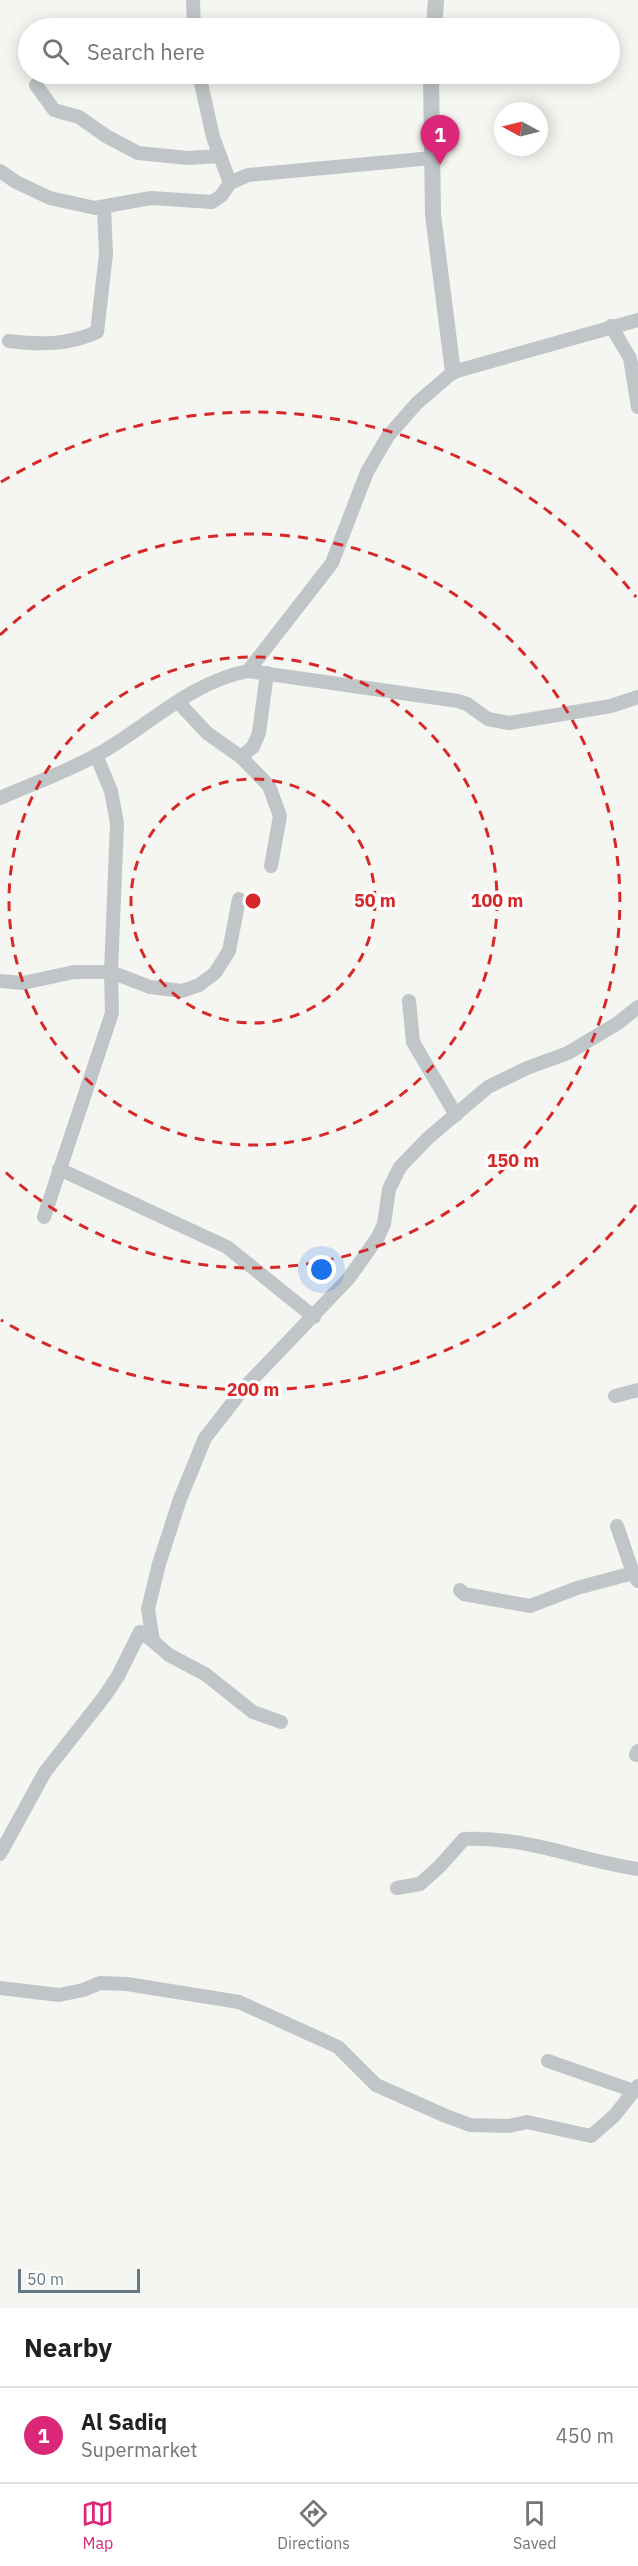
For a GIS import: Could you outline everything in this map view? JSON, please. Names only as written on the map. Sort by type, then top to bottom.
[{"type":"street","points":[[193,0],[194,18]]},
{"type":"street","points":[[435,18],[436,0]]},
{"type":"street","points":[[36,84],[54,110],[79,117],[106,136],[138,153],[188,158],[220,156]]},
{"type":"street","points":[[201,84],[213,137],[230,183]]},
{"type":"street","points":[[431,84],[433,215],[453,372]]},
{"type":"street","points":[[0,171],[16,182],[50,198],[104,208],[151,198],[212,202],[221,196],[230,183],[248,175],[432,158]]},
{"type":"street","points":[[9,341],[42,345],[78,341],[98,332],[106,254],[104,208]]},
{"type":"street","points":[[248,671],[332,562],[367,472],[388,436],[417,403],[453,372],[638,320]]},
{"type":"street","points":[[611,326],[630,358],[638,407]]},
{"type":"street","points":[[0,798],[96,755],[210,681],[248,671],[458,701],[498,723],[611,706],[638,697]]},
{"type":"street","points":[[241,757],[253,747],[259,733],[267,673]]},
{"type":"street","points":[[178,702],[207,733],[241,757],[269,786],[280,816],[271,866]]},
{"type":"street","points":[[44,1217],[112,1013],[111,972],[117,823],[111,791],[96,755]]},
{"type":"street","points":[[0,981],[23,983],[74,972],[111,972],[150,987],[182,991],[199,985],[215,973],[229,951],[239,899]]},
{"type":"street","points":[[409,1001],[413,1042],[456,1115]]},
{"type":"street","points":[[153,1641],[148,1609],[159,1564],[180,1499],[205,1438],[244,1388],[349,1278],[378,1237],[384,1224],[389,1189],[400,1167],[488,1087],[527,1068],[568,1053],[618,1023],[638,1007]]},
{"type":"street","points":[[59,1169],[228,1247],[314,1317]]},
{"type":"street","points":[[615,1396],[638,1390]]},
{"type":"street","points":[[460,1590],[464,1594],[530,1606],[577,1588],[635,1577],[617,1526]]},
{"type":"street","points":[[145,1619],[153,1641]]},
{"type":"street","points":[[0,1854],[45,1772],[104,1697],[122,1669],[140,1632],[170,1655],[205,1674],[253,1712],[281,1722]]},
{"type":"street","points":[[397,1888],[420,1884],[464,1839],[490,1838],[526,1842],[609,1864],[638,1869]]},
{"type":"street","points":[[0,1988],[59,1995],[83,1990],[100,1983],[127,1984],[239,2002],[338,2047],[376,2085],[402,2098],[471,2125],[509,2126],[527,2122],[591,2136],[608,2122],[636,2089],[548,2061]]},
{"type":"place","name":"Al Sadiq","points":[[440,165]]}]
